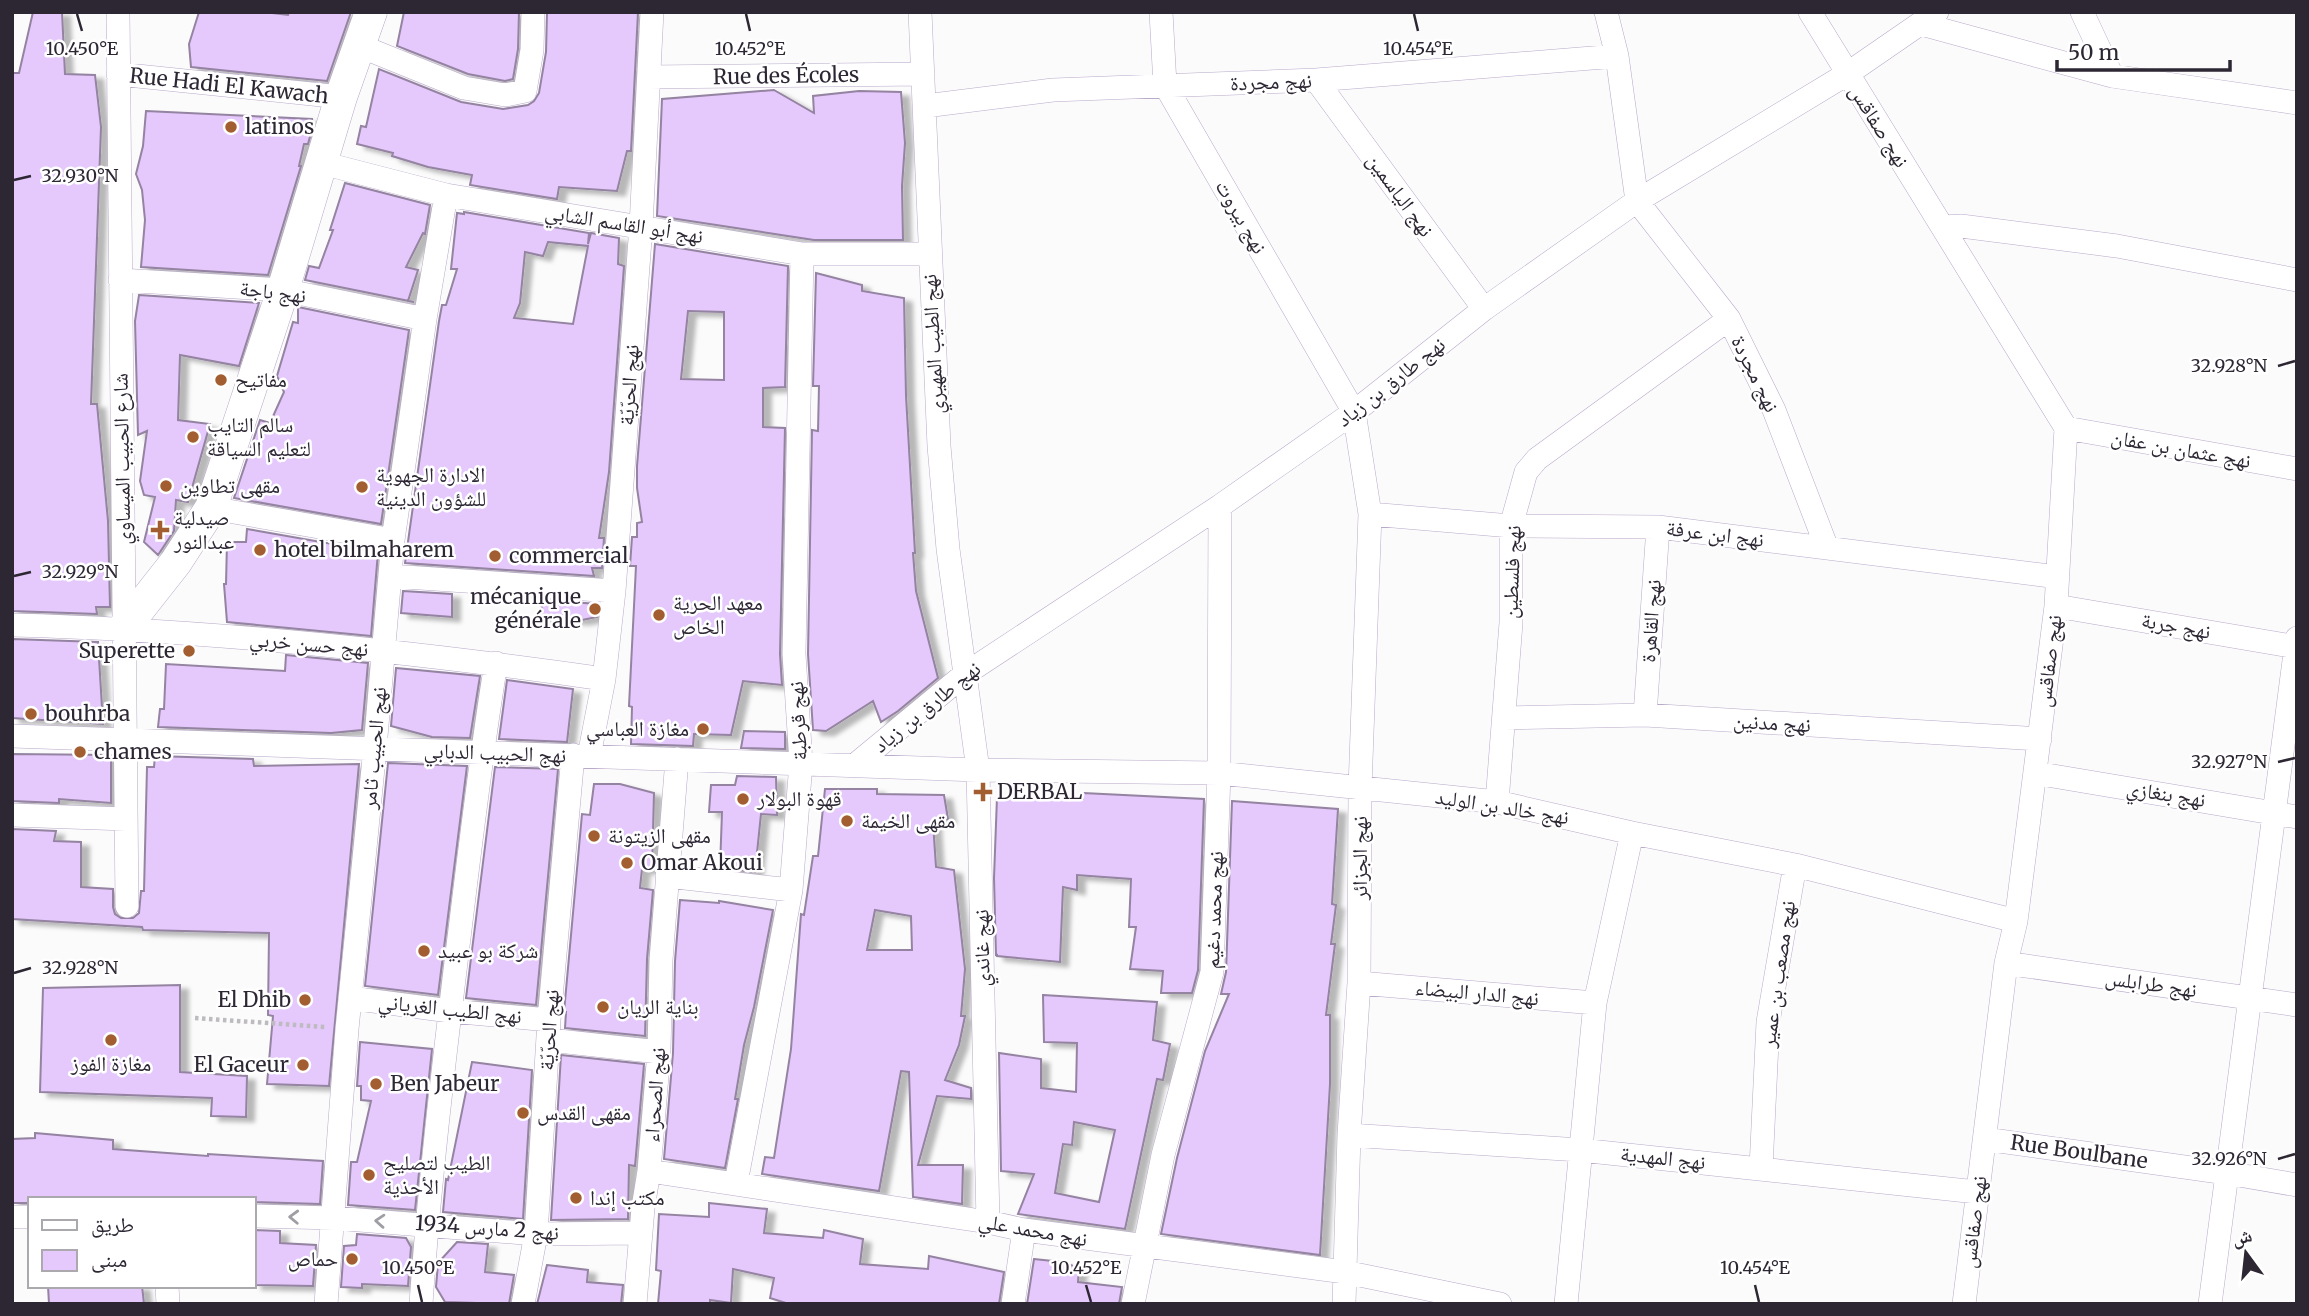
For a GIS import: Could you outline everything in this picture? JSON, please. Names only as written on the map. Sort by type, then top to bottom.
[{"type":"street","name":"شارع الحبيب الميساوي","points":[[118,12],[127,906]]},
{"type":"street","points":[[124,628],[176,562],[211,508],[283,290],[341,97],[372,12]]},
{"type":"street","points":[[360,46],[464,88],[505,95],[525,91],[532,50],[533,12]]},
{"type":"street","name":"نهج الحرّيّة","points":[[523,1304],[536,1234],[549,1030],[581,756],[604,678],[614,591],[641,226],[652,12]]},
{"type":"street","name":"نهج الطيب المهيري","points":[[920,12],[939,446],[948,549],[965,674]]},
{"type":"street","name":"نهج بيروت","points":[[1161,12],[1165,85],[1354,412]]},
{"type":"street","points":[[1606,12],[1618,56],[1637,201]]},
{"type":"street","name":"نهج صفاقس","points":[[1810,12],[2066,428],[2056,606],[2016,921],[2006,963],[1964,1304]]},
{"type":"street","points":[[2082,12],[2112,76]]},
{"type":"street","points":[[1929,18],[2112,76],[2297,103]]},
{"type":"street","name":"نهج طارق بن زياد","points":[[855,765],[965,674],[1220,506],[1354,412],[1484,309],[1637,201],[1847,74],[1929,18]]},
{"type":"street","name":"نهج مجردة","points":[[925,106],[1053,90],[1317,80],[1618,56]]},
{"type":"street","name":"Rue Hadi El Kawach","points":[[118,74],[341,97]]},
{"type":"street","name":"Rue des Écoles","points":[[649,78],[923,74]]},
{"type":"street","name":"نهج الياسمين","points":[[1317,80],[1484,309]]},
{"type":"street","name":"نهج أبو القاسم الشابي","points":[[322,163],[446,195],[802,254],[929,254]]},
{"type":"street","name":"نهج الحبيب ثامر","points":[[326,1304],[347,1029],[393,540],[446,195]]},
{"type":"street","name":"نهج مجردة","points":[[1637,201],[1729,319],[1774,410],[1827,548]]},
{"type":"street","points":[[1942,227],[1961,226],[2117,246],[2297,280]]},
{"type":"street","name":"نهج قرطبة","points":[[736,1183],[791,890],[801,763],[794,654],[802,254]]},
{"type":"street","name":"نهج باجة","points":[[120,280],[283,290],[425,318]]},
{"type":"street","name":"نهج فلسطين","points":[[1497,802],[1511,624],[1511,526],[1526,472],[1537,459],[1729,319]]},
{"type":"street","name":"نهج الجزائر","points":[[1344,1304],[1349,1135],[1359,983],[1360,788],[1370,514],[1354,412]]},
{"type":"street","name":"نهج عثمان بن عفان","points":[[2066,428],[2297,470]]},
{"type":"street","name":"نهج محمد دغيم","points":[[1133,1304],[1163,1155],[1204,1011],[1212,972],[1219,773],[1220,506]]},
{"type":"street","points":[[211,508],[393,540]]},
{"type":"street","name":"نهج ابن عرفة","points":[[1370,514],[1511,526],[1658,527],[2058,577]]},
{"type":"street","name":"نهج القاهرة","points":[[1645,715],[1658,527]]},
{"type":"street","points":[[390,576],[614,591]]},
{"type":"street","name":"نهج جربة","points":[[2056,606],[2296,647]]},
{"type":"street","name":"نهج حسن خربي","points":[[12,625],[124,628],[382,650],[604,678]]},
{"type":"street","points":[[2210,1304],[2297,638]]},
{"type":"street","points":[[421,1304],[426,1224],[450,1011],[482,752],[496,663]]},
{"type":"street","name":"نهج غاندي","points":[[965,674],[978,769],[988,1222]]},
{"type":"street","name":"نهج مدنين","points":[[1504,718],[1645,715],[2040,739]]},
{"type":"street","name":"نهج الحبيب الدبابي","points":[[12,736],[978,769]]},
{"type":"street","name":"نهج الصحراء","points":[[635,1304],[659,1052],[667,876],[677,759]]},
{"type":"street","name":"نهج خالد بن الوليد","points":[[978,769],[1219,773],[1497,802],[1632,833],[1795,865],[2016,921]]},
{"type":"street","name":"نهج بنغازي","points":[[2035,773],[2297,817]]},
{"type":"street","points":[[12,815],[126,819]]},
{"type":"street","points":[[1566,1304],[1595,1003],[1632,833]]},
{"type":"street","name":"نهج مصعب بن عمير","points":[[1760,1168],[1768,1022],[1795,865]]},
{"type":"street","points":[[667,876],[791,890]]},
{"type":"street","name":"نهج طرابلس","points":[[2006,963],[2297,1005]]},
{"type":"street","name":"نهج الدار البيضاء","points":[[1359,983],[1595,1003]]},
{"type":"street","name":"نهج الطيب الغرياني","points":[[351,998],[450,1011],[659,1052]]},
{"type":"street","name":"نهج المهدية","points":[[1349,1135],[1580,1150],[1977,1192]]},
{"type":"street","name":"Rue Boulbane","points":[[1985,1139],[2227,1172],[2297,1185]]},
{"type":"street","name":"نهج محمد علي","points":[[649,1171],[1143,1248],[1345,1272],[1500,1304]]},
{"type":"street","name":"نهج 2 مارس 1934","points":[[256,1216],[334,1218],[536,1234],[640,1233]]},
{"type":"street","points":[[1013,1304],[1024,1230]]},
{"type":"path","points":[[195,1018],[347,1029]]},
{"type":"building","points":[[33,12],[62,12],[65,74],[95,75],[101,127],[91,404],[97,404],[108,521],[110,607],[96,607],[97,614],[12,611],[12,73],[19,73]]},
{"type":"building","points":[[199,12],[264,12],[288,15],[289,12],[351,12],[327,81],[191,67],[189,44]]},
{"type":"building","points":[[404,12],[519,12],[518,49],[513,79],[505,81],[468,74],[397,46]]},
{"type":"building","points":[[547,12],[638,12],[631,151],[627,151],[617,191],[559,187],[557,199],[470,185],[472,175],[428,167],[392,156],[393,153],[357,144],[361,126],[366,127],[379,69],[461,102],[503,109],[528,105],[534,101],[539,93],[546,52]]},
{"type":"building","points":[[774,90],[814,113],[813,96],[859,91],[901,92],[905,143],[902,186],[903,240],[814,240],[657,216],[662,99]]},
{"type":"building","points":[[146,111],[312,119],[308,144],[304,144],[301,166],[268,275],[141,267],[145,220],[142,190],[136,174],[143,146]]},
{"type":"building","points":[[345,183],[430,205],[425,234],[423,233],[406,267],[418,270],[408,301],[305,280],[309,266],[319,268],[333,230],[330,230]]},
{"type":"building","points":[[457,213],[589,233],[588,244],[591,233],[619,238],[618,264],[624,266],[609,472],[599,538],[604,538],[602,568],[592,568],[594,576],[405,563],[439,321],[442,305],[446,305],[457,269],[451,269]],"holes":[[[548,242],[588,246],[573,324],[514,318],[520,303],[525,252],[543,256]]]},
{"type":"building","points":[[655,244],[788,266],[785,387],[763,388],[763,427],[785,428],[780,654],[782,685],[743,681],[731,735],[694,734],[693,746],[631,744],[632,707],[629,706],[636,566],[630,566],[632,537],[637,537],[637,523],[642,522],[637,466]],"holes":[[[688,311],[724,312],[724,380],[681,379]]]},
{"type":"building","points":[[816,273],[862,285],[862,291],[904,298],[916,591],[938,678],[881,722],[873,701],[826,731],[813,730],[808,654],[812,430],[818,431],[819,386],[813,386]]},
{"type":"building","points":[[139,295],[259,303],[239,366],[180,355],[178,420],[210,424],[188,502],[176,500],[174,531],[158,555],[144,542],[155,497],[144,495],[140,481],[147,431],[138,435],[135,321]]},
{"type":"building","points":[[298,307],[409,330],[381,524],[234,498],[260,420],[270,423],[284,392],[277,376],[293,322],[298,323]]},
{"type":"building","points":[[247,529],[378,552],[371,636],[227,622],[224,584],[227,542],[246,542]]},
{"type":"building","points":[[403,591],[452,594],[452,617],[401,613]]},
{"type":"building","points":[[542,600],[598,604],[597,617],[582,620],[541,617]]},
{"type":"building","points":[[12,639],[98,642],[103,724],[12,718]]},
{"type":"building","points":[[286,655],[368,663],[362,730],[331,733],[158,727],[160,709],[164,709],[166,664],[285,671]]},
{"type":"building","points":[[396,668],[480,676],[470,738],[432,737],[391,726]]},
{"type":"building","points":[[507,680],[573,689],[567,742],[499,739]]},
{"type":"building","points":[[744,731],[785,732],[785,749],[741,748]]},
{"type":"building","points":[[12,754],[111,755],[111,803],[59,799],[59,803],[12,801]]},
{"type":"building","points":[[155,756],[253,759],[254,766],[359,764],[329,1086],[267,1084],[273,1016],[268,1015],[269,933],[143,930],[142,927],[12,919],[12,829],[56,831],[54,841],[81,842],[81,887],[113,889],[113,907],[115,914],[121,918],[133,918],[139,913],[141,891],[144,891],[147,767],[154,767]]},
{"type":"building","points":[[388,763],[467,766],[438,995],[365,986]]},
{"type":"building","points":[[495,767],[558,769],[536,1005],[466,998]]},
{"type":"building","points":[[737,776],[776,777],[777,815],[761,814],[755,872],[720,868],[722,812],[709,812],[711,785],[735,785]]},
{"type":"building","points":[[594,784],[620,784],[654,793],[652,869],[642,869],[640,888],[653,890],[647,959],[645,1036],[565,1028],[564,1012],[582,814],[590,815]]},
{"type":"building","points":[[825,789],[877,789],[877,794],[944,795],[948,819],[933,823],[936,867],[954,870],[965,969],[961,1016],[965,1016],[959,1045],[945,1080],[971,1088],[971,1099],[937,1096],[918,1165],[963,1165],[962,1204],[913,1197],[909,1072],[901,1071],[879,1191],[762,1174],[765,1157],[774,1158],[791,1049],[801,914],[804,915],[813,856],[818,856]],"holes":[[[875,910],[911,916],[912,950],[867,950]]]},
{"type":"building","points":[[1083,793],[1204,799],[1198,970],[1192,993],[1161,993],[1163,971],[1130,969],[1136,927],[1129,927],[1131,879],[1077,875],[1077,890],[1063,887],[1060,962],[996,956],[994,878],[997,797],[1083,799]]},
{"type":"building","points":[[1232,801],[1338,809],[1332,904],[1336,905],[1331,944],[1335,944],[1326,1015],[1330,1015],[1330,1084],[1320,1255],[1161,1234],[1177,1158],[1205,1051],[1229,994],[1221,994],[1226,972]]},
{"type":"building","points":[[680,900],[719,901],[773,910],[744,1045],[735,1099],[738,1099],[725,1168],[664,1159],[673,1053],[675,961]]},
{"type":"building","name":"مغازة الفوز","points":[[180,985],[180,1072],[247,1076],[246,1117],[211,1116],[212,1098],[40,1092],[43,988]]},
{"type":"building","points":[[1043,995],[1157,1002],[1153,1040],[1170,1044],[1163,1080],[1157,1079],[1125,1229],[1018,1214],[1034,1174],[1001,1171],[999,1053],[1041,1059],[1041,1088],[1076,1092],[1077,1043],[1044,1042]],"holes":[[[1074,1122],[1115,1130],[1099,1202],[1055,1193],[1063,1144],[1072,1145]]]},
{"type":"building","points":[[360,1042],[432,1049],[415,1210],[348,1205],[351,1162],[357,1162],[371,1101],[361,1100],[361,1086],[357,1086]]},
{"type":"building","points":[[561,1055],[644,1064],[635,1166],[629,1165],[628,1219],[551,1220]]},
{"type":"building","points":[[472,1062],[532,1070],[523,1219],[443,1212],[446,1179],[448,1180]]},
{"type":"building","points":[[35,1133],[113,1140],[113,1149],[323,1161],[320,1204],[256,1202],[256,1197],[28,1197],[28,1203],[12,1203],[12,1139],[35,1138]]},
{"type":"building","points":[[709,1203],[767,1209],[764,1233],[823,1238],[824,1230],[863,1239],[860,1264],[928,1269],[929,1256],[1004,1272],[999,1304],[789,1304],[770,1298],[774,1278],[733,1269],[731,1303],[710,1300],[710,1304],[658,1304],[661,1271],[656,1270],[659,1214],[709,1217]]},
{"type":"building","points":[[256,1230],[280,1231],[280,1243],[316,1245],[313,1286],[256,1285]]},
{"type":"building","points":[[357,1234],[406,1238],[411,1247],[408,1286],[362,1284],[362,1288],[341,1287],[344,1246],[356,1245]]},
{"type":"building","points":[[457,1242],[488,1244],[485,1272],[514,1275],[509,1304],[445,1302],[436,1287],[438,1263]]},
{"type":"building","points":[[1034,1259],[1062,1262],[1079,1268],[1078,1282],[1122,1287],[1119,1304],[1027,1304]]},
{"type":"building","points":[[547,1265],[588,1270],[587,1282],[623,1285],[621,1304],[537,1304]]},
{"type":"building","points":[[48,1288],[142,1288],[144,1304],[49,1304]]},
{"type":"place","name":"latinos","points":[[231,127]]},
{"type":"place","name":"مفاتيح","points":[[221,380]]},
{"type":"place","name":"سالم التايب لتعليم السياقة","points":[[193,437]]},
{"type":"place","name":"مقهى تطاوين","points":[[166,486]]},
{"type":"place","name":"الادارة الجهوية للشؤون الدينية","points":[[362,487]]},
{"type":"place","name":"صيدلية عبدالنور","points":[[160,530]]},
{"type":"place","name":"hotel bilmaharem","points":[[260,550]]},
{"type":"place","name":"commercial","points":[[495,556]]},
{"type":"place","name":"mécanique générale","points":[[595,609]]},
{"type":"place","name":"معهد الحرية الخاص","points":[[659,615]]},
{"type":"place","name":"Superette","points":[[189,651]]},
{"type":"place","name":"bouhrba","points":[[31,714]]},
{"type":"place","name":"مغازة العباسي","points":[[703,729]]},
{"type":"place","name":"chames","points":[[80,752]]},
{"type":"place","name":"DERBAL","points":[[983,792]]},
{"type":"place","name":"قهوة البولار","points":[[743,799]]},
{"type":"place","name":"مقهى الخيمة","points":[[847,821]]},
{"type":"place","name":"مقهى الزيتونة","points":[[594,836]]},
{"type":"place","name":"Omar Akoui","points":[[627,863]]},
{"type":"place","name":"شركة بو عبيد","points":[[424,951]]},
{"type":"place","name":"El Dhib","points":[[305,1000]]},
{"type":"place","name":"بناية الريان","points":[[603,1007]]},
{"type":"place","name":"مغازة الفوز","points":[[111,1040]]},
{"type":"place","name":"El Gaceur","points":[[303,1065]]},
{"type":"place","name":"Ben Jabeur","points":[[376,1084]]},
{"type":"place","name":"مقهى القدس","points":[[523,1113]]},
{"type":"place","name":"الطيب لتصليح الأحذية","points":[[369,1175]]},
{"type":"place","name":"مكتب إندا","points":[[576,1198]]},
{"type":"place","name":"حماص","points":[[352,1259]]}]
